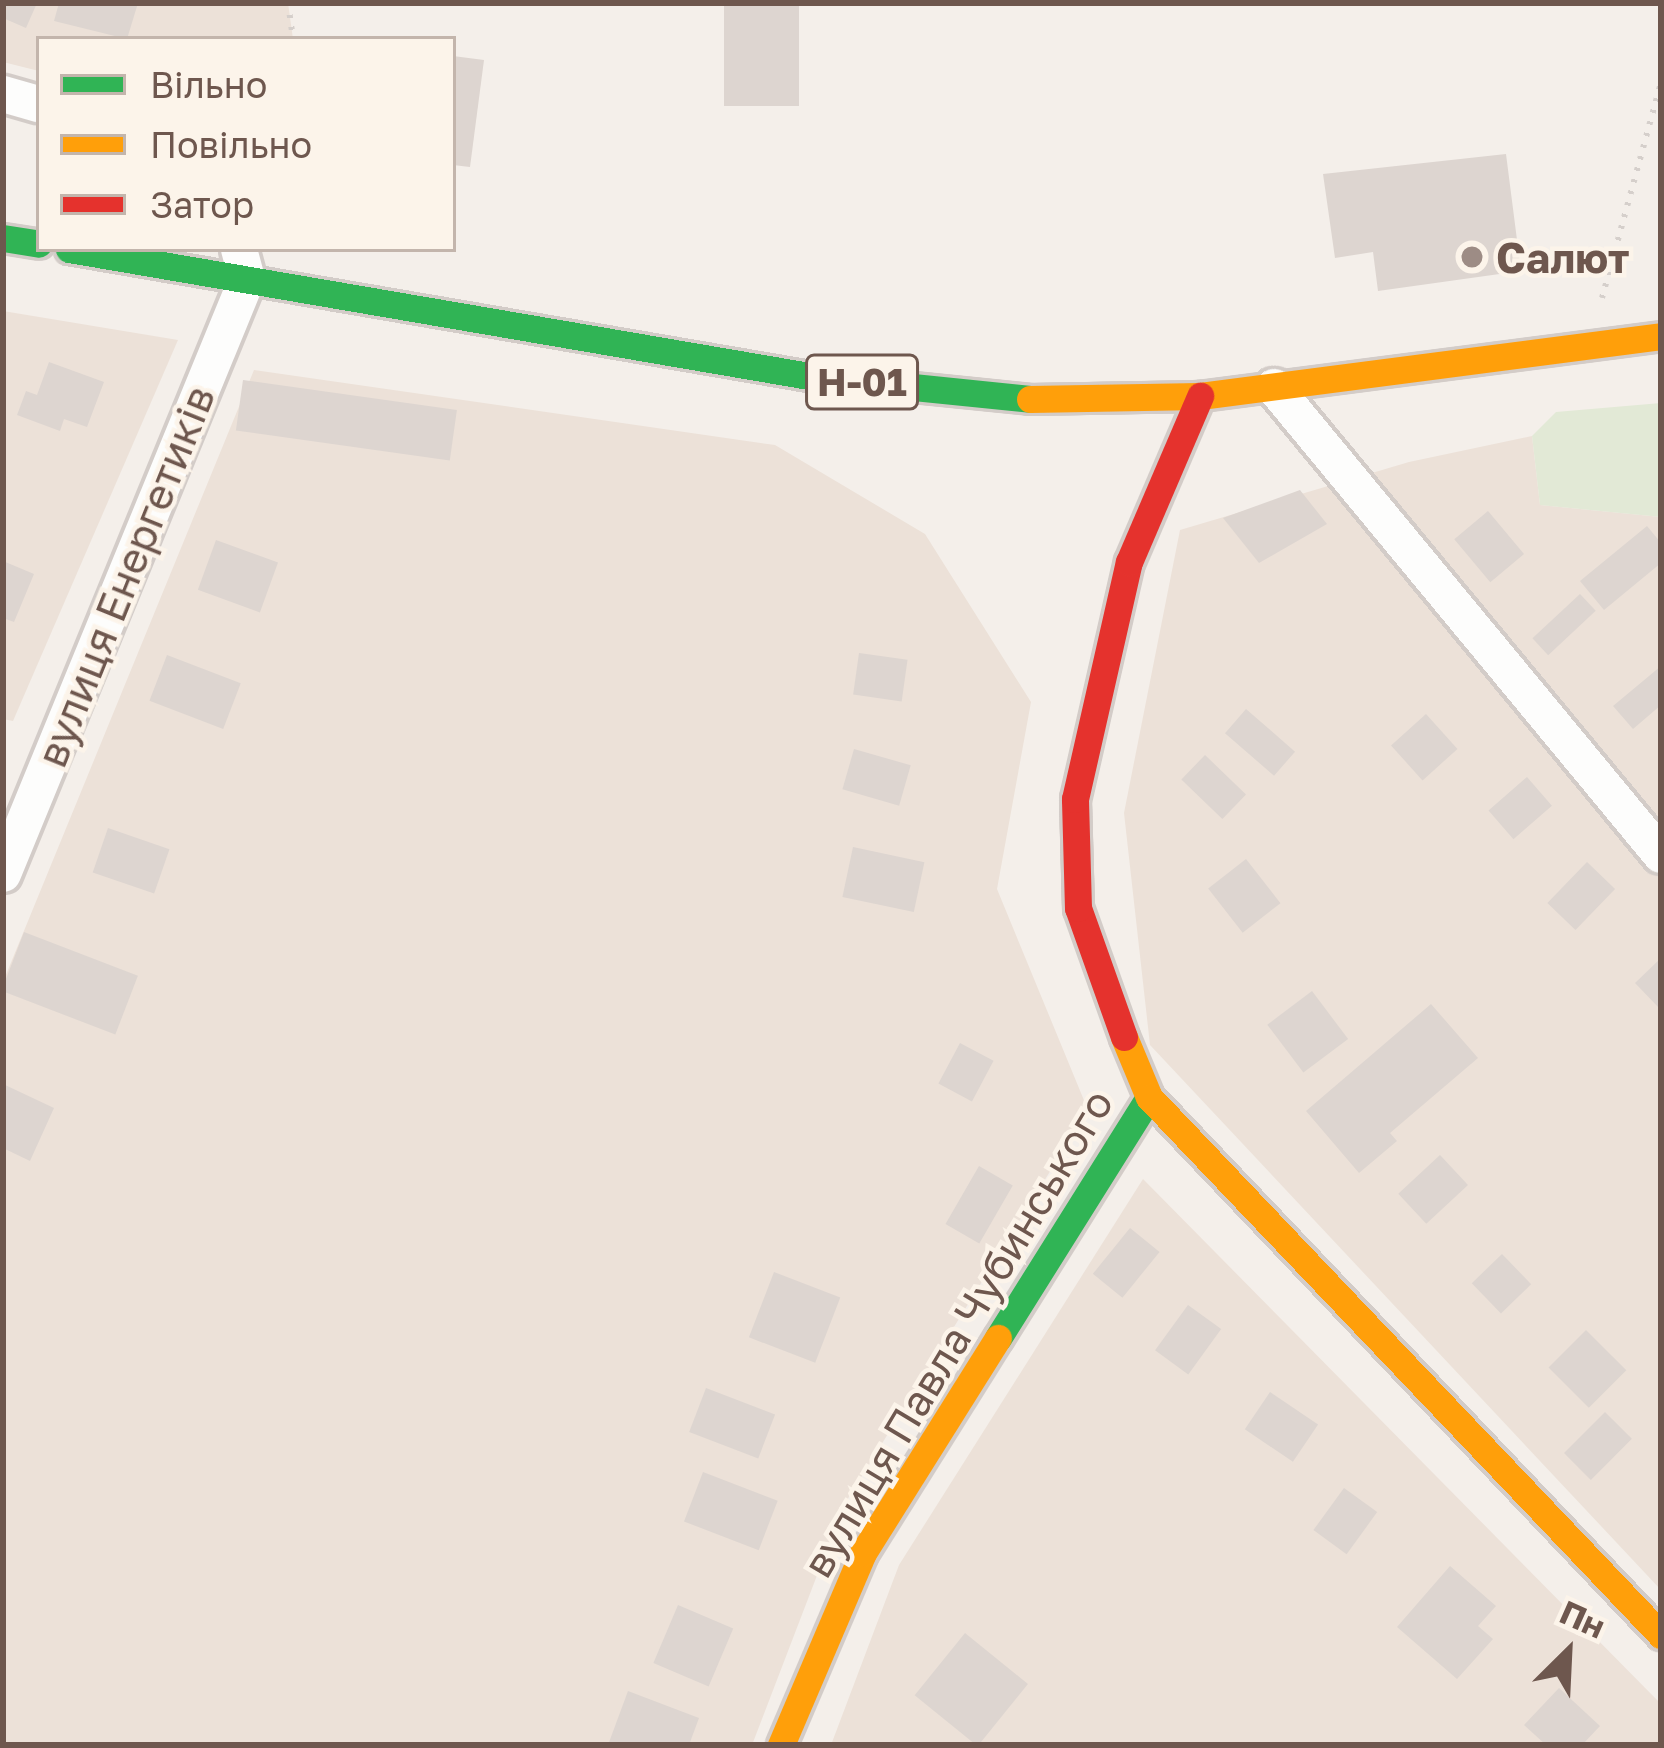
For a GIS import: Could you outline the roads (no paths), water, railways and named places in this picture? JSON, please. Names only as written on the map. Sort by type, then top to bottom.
[{"type":"street","points":[[3,94],[36,103]]},
{"type":"street","points":[[3,238],[36,244]]},
{"type":"street","name":"Н-01","points":[[104,252],[243,264],[815,377],[1046,401],[1200,396],[1661,336]]},
{"type":"street","name":"вулиця Енергетиків","points":[[3,874],[243,264]]},
{"type":"street","points":[[1274,387],[1661,855]]},
{"type":"street","points":[[1200,396],[1129,562],[1076,799],[1078,908],[1149,1097],[1661,1635]]},
{"type":"street","name":"вулиця Павла Чубинського","points":[[781,1745],[863,1553],[1149,1097]]},
{"type":"place","name":"Салют","points":[[1472,257]]}]
